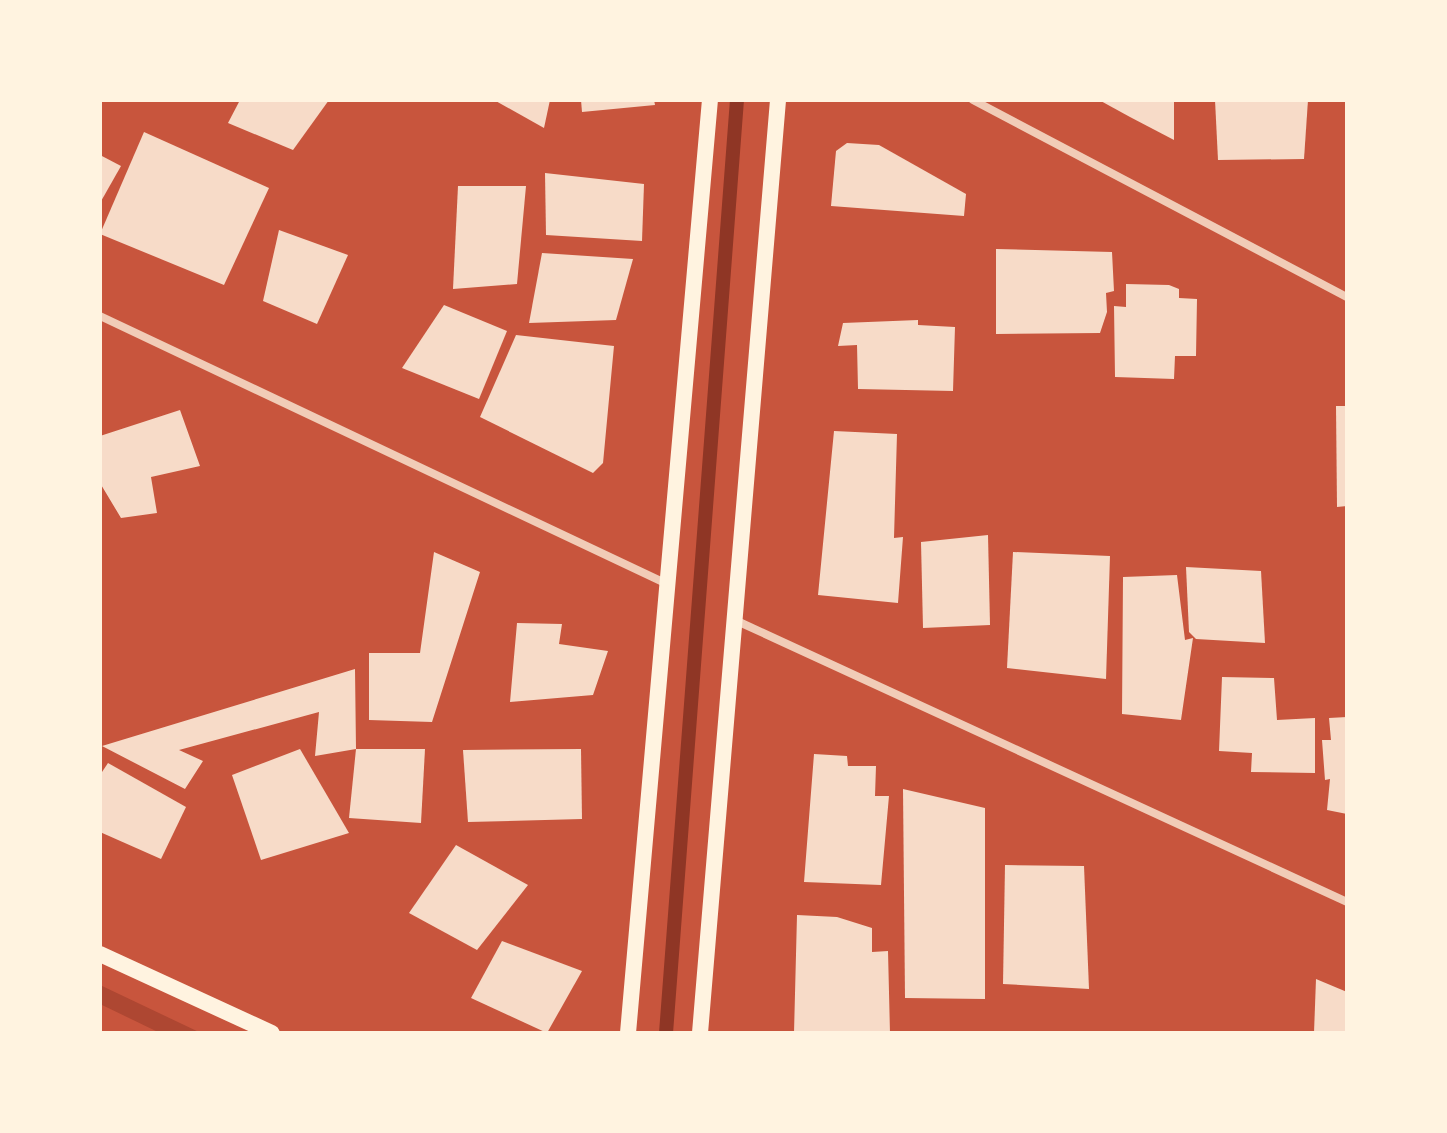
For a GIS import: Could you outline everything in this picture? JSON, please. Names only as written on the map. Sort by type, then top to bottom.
[{"type":"main road","points":[[628,1033],[710,100]]},
{"type":"main road","points":[[700,1033],[737,621],[778,100]]},
{"type":"main road","points":[[100,954],[272,1033]]},
{"type":"street","points":[[973,100],[1347,297]]},
{"type":"street","points":[[100,316],[668,585]]},
{"type":"street","points":[[737,621],[1347,902]]},
{"type":"shaded area","points":[[100,985],[201,1033],[160,1033],[100,1004]]},
{"type":"building","points":[[240,100],[329,100],[293,150],[228,123]]},
{"type":"building","points":[[494,100],[550,100],[544,128]]},
{"type":"building","points":[[581,100],[654,100],[655,105],[582,112]]},
{"type":"building","points":[[1099,100],[1174,100],[1174,140],[1130,117]]},
{"type":"building","points":[[1215,100],[1308,100],[1304,159],[1218,160]]},
{"type":"building","points":[[144,132],[269,188],[224,285],[100,234]]},
{"type":"building","points":[[847,143],[879,145],[966,194],[964,216],[831,206],[836,151]]},
{"type":"building","points":[[100,155],[121,166],[100,203]]},
{"type":"building","points":[[545,173],[644,184],[642,241],[546,235]]},
{"type":"building","points":[[458,186],[526,186],[517,284],[453,289]]},
{"type":"building","points":[[279,230],[348,255],[317,324],[263,301]]},
{"type":"building","points":[[996,249],[1112,252],[1114,291],[1106,293],[1107,312],[1100,333],[996,334]]},
{"type":"building","points":[[542,253],[633,259],[616,320],[529,323]]},
{"type":"building","points":[[1126,284],[1169,285],[1179,289],[1179,298],[1197,299],[1196,356],[1175,356],[1174,379],[1115,377],[1114,306],[1126,307]]},
{"type":"building","points":[[444,305],[507,331],[479,399],[402,368]]},
{"type":"building","points":[[918,320],[918,325],[955,327],[953,391],[858,389],[857,345],[838,346],[843,323]]},
{"type":"building","points":[[516,335],[614,346],[603,463],[593,473],[480,417]]},
{"type":"building","points":[[1336,406],[1347,406],[1347,506],[1337,507]]},
{"type":"building","points":[[180,410],[200,466],[151,477],[157,513],[121,518],[100,483],[100,436]]},
{"type":"building","points":[[834,431],[897,434],[894,538],[903,537],[898,603],[818,595]]},
{"type":"building","points":[[988,535],[990,625],[923,628],[921,542]]},
{"type":"building","points":[[434,552],[480,572],[432,722],[369,720],[369,653],[420,653]]},
{"type":"building","points":[[1013,552],[1110,556],[1106,679],[1007,668]]},
{"type":"building","points":[[1186,567],[1261,571],[1265,643],[1196,639],[1189,632]]},
{"type":"building","points":[[1177,575],[1185,640],[1193,638],[1181,720],[1122,714],[1123,577]]},
{"type":"building","points":[[517,623],[562,624],[559,644],[608,651],[593,695],[510,702]]},
{"type":"building","points":[[355,669],[356,749],[315,756],[319,712],[179,750],[203,761],[185,789],[102,746]]},
{"type":"building","points":[[1222,677],[1274,678],[1277,720],[1315,718],[1315,773],[1251,772],[1252,753],[1219,751]]},
{"type":"building","points":[[1347,717],[1347,814],[1327,810],[1330,779],[1325,780],[1322,740],[1331,740],[1329,718]]},
{"type":"building","points":[[300,749],[349,833],[261,860],[232,775]]},
{"type":"building","points":[[356,749],[425,749],[421,823],[349,818]]},
{"type":"building","points":[[581,749],[582,819],[468,822],[463,750]]},
{"type":"building","points":[[814,754],[847,756],[848,766],[876,766],[875,796],[889,796],[881,885],[804,882]]},
{"type":"building","points":[[108,763],[186,807],[161,859],[100,832],[100,775]]},
{"type":"building","points":[[903,789],[985,808],[985,999],[905,998]]},
{"type":"building","points":[[456,845],[528,885],[477,950],[409,913]]},
{"type":"building","points":[[1005,865],[1084,866],[1089,989],[1003,984]]},
{"type":"building","points":[[797,915],[837,917],[872,928],[872,952],[888,951],[890,1033],[794,1033]]},
{"type":"building","points":[[502,941],[582,971],[547,1033],[471,998]]},
{"type":"building","points":[[1316,979],[1347,992],[1347,1033],[1314,1033]]},
{"type":"waterway","points":[[666,1033],[737,100]]}]
